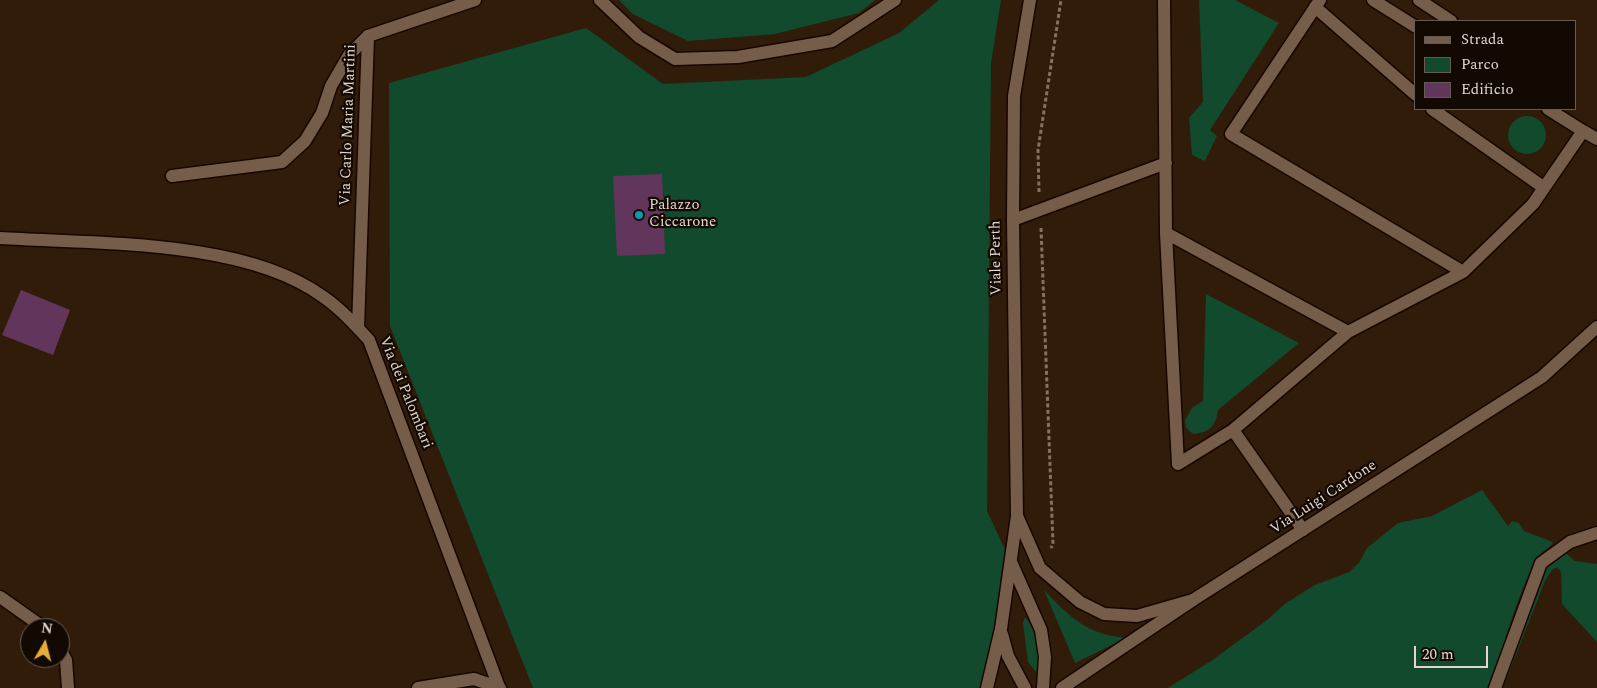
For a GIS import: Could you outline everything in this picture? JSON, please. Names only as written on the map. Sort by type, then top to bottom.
[{"type":"street","name":"Via Carlo Maria Martini","points":[[358,328],[368,36],[476,0]]},
{"type":"street","points":[[600,0],[639,37],[675,59],[738,57],[832,41],[895,0]]},
{"type":"street","name":"Viale Perth","points":[[987,688],[1001,630],[1016,516],[1013,220],[1014,96],[1030,0]]},
{"type":"street","points":[[1164,0],[1166,233],[1178,464],[1233,430],[1348,332],[1463,272],[1533,204],[1583,131]]},
{"type":"street","points":[[1373,0],[1414,26]]},
{"type":"street","points":[[1414,93],[1317,2],[1231,134],[1463,272]]},
{"type":"street","points":[[1425,2],[1450,20]]},
{"type":"street","points":[[172,176],[282,162],[305,141],[322,113],[331,86],[344,63],[368,36]]},
{"type":"street","points":[[1433,110],[1543,187]]},
{"type":"street","points":[[1550,110],[1597,139]]},
{"type":"street","points":[[1013,220],[1040,208],[1166,163]]},
{"type":"street","points":[[1166,233],[1348,332]]},
{"type":"street","name":"Via dei Palombari","points":[[0,238],[181,249],[240,260],[288,276],[322,295],[369,340],[499,687]]},
{"type":"street","name":"Via Luigi Cardone","points":[[1062,688],[1193,600],[1542,377],[1597,327]]},
{"type":"street","points":[[1233,430],[1303,530]]},
{"type":"street","name":"Viale Perth","points":[[1016,516],[1040,568],[1080,602],[1104,614],[1137,616],[1193,600]]},
{"type":"street","points":[[1495,688],[1541,563],[1570,542],[1597,534]]},
{"type":"street","points":[[1010,560],[1041,630],[1045,657],[1043,688]]},
{"type":"street","points":[[0,597],[30,618]]},
{"type":"street","name":"Viale Perth","points":[[1001,630],[1008,656],[1026,688]]},
{"type":"street","points":[[67,668],[68,688]]},
{"type":"street","name":"Via dei Palombari","points":[[418,688],[474,679],[499,687]]},
{"type":"path","points":[[1040,568],[1053,544],[1038,150],[1060,0]]},
{"type":"green space","points":[[619,0],[875,0],[859,13],[775,34],[688,41],[633,14]]},
{"type":"green space","points":[[939,0],[1001,0],[991,63],[987,511],[1010,560],[986,688],[533,688],[390,326],[389,83],[586,28],[663,84],[806,77],[899,33]]},
{"type":"green space","points":[[1199,0],[1235,0],[1279,23],[1210,130],[1217,136],[1205,161],[1192,155],[1189,118],[1203,102]]},
{"type":"green space","points":[[1527,116],[1540,122],[1546,135],[1540,148],[1527,154],[1514,148],[1508,135],[1514,122]]},
{"type":"green space","points":[[1206,294],[1299,343],[1218,410],[1216,420],[1211,428],[1193,434],[1186,428],[1185,420],[1192,408],[1203,401]]},
{"type":"green space","points":[[1482,490],[1508,526],[1512,521],[1519,523],[1524,531],[1553,542],[1537,558],[1529,573],[1488,688],[1168,688],[1211,661],[1267,620],[1286,603],[1315,585],[1349,572],[1359,563],[1367,548],[1398,523],[1432,516]]},
{"type":"green space","points":[[1560,553],[1567,554],[1575,561],[1597,564],[1597,642],[1562,604],[1561,572],[1557,567],[1552,570],[1545,581],[1503,688],[1498,688],[1547,563]]},
{"type":"green space","points":[[1044,590],[1080,623],[1100,633],[1126,638],[1075,663]]},
{"type":"green space","points":[[1025,617],[1033,630],[1038,645],[1039,676],[1028,662],[1023,623]]},
{"type":"building","name":"Palazzo Ciccarone","points":[[662,174],[665,254],[617,256],[613,176]]},
{"type":"building","points":[[21,290],[70,310],[53,355],[2,335]]},
{"type":"place","name":"Palazzo Ciccarone","points":[[639,215]]}]
